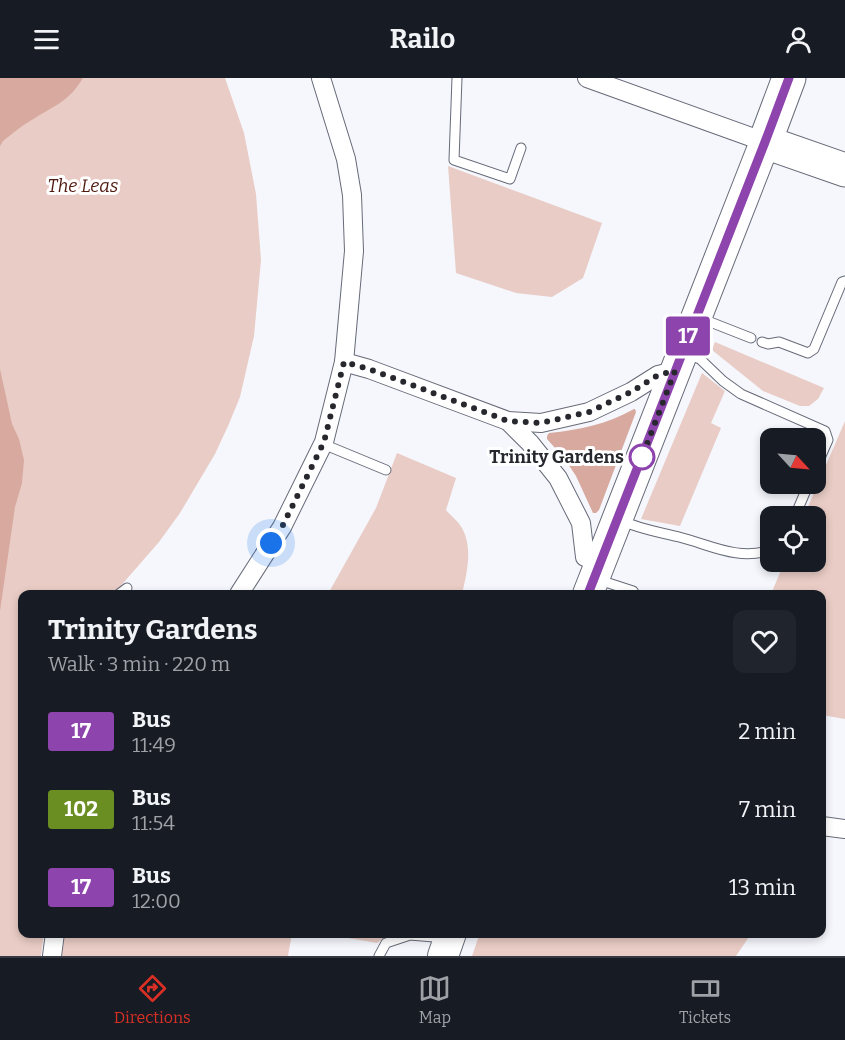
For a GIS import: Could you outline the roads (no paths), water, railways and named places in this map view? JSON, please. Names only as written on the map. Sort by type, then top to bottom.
[{"type":"highway","points":[[789,78],[765,142],[845,170]]},
{"type":"main road","points":[[594,578],[765,142]]},
{"type":"street","points":[[242,590],[282,527],[323,444],[344,362],[354,251],[352,195],[346,159],[321,78]]},
{"type":"street","points":[[587,78],[765,142]]},
{"type":"street","points":[[344,362],[369,369],[508,421],[541,423],[589,412],[631,392],[678,362]]},
{"type":"street","points":[[508,421],[530,443],[558,478],[581,523],[585,557],[594,578]]},
{"type":"street","points":[[826,827],[845,829]]},
{"type":"street","points":[[52,956],[54,938]]},
{"type":"lane","points":[[457,78],[454,160],[510,179],[521,148]]},
{"type":"lane","points":[[762,342],[768,344],[779,342],[808,353],[814,349],[842,282],[845,281]]},
{"type":"lane","points":[[696,316],[751,338]]},
{"type":"lane","points":[[678,362],[700,359],[741,394],[818,428]]},
{"type":"lane","points":[[323,444],[386,470]]},
{"type":"lane","points":[[618,519],[634,527],[681,537],[723,551],[760,553]]},
{"type":"lane","points":[[594,578],[630,590]]},
{"type":"lane","points":[[379,956],[386,943],[401,938]]},
{"type":"lane","points":[[426,938],[448,942]]},
{"type":"place","name":"Trinity Gardens","points":[[642,457]]},
{"type":"park label","name":"The Leas","points":[[83,186]]}]
